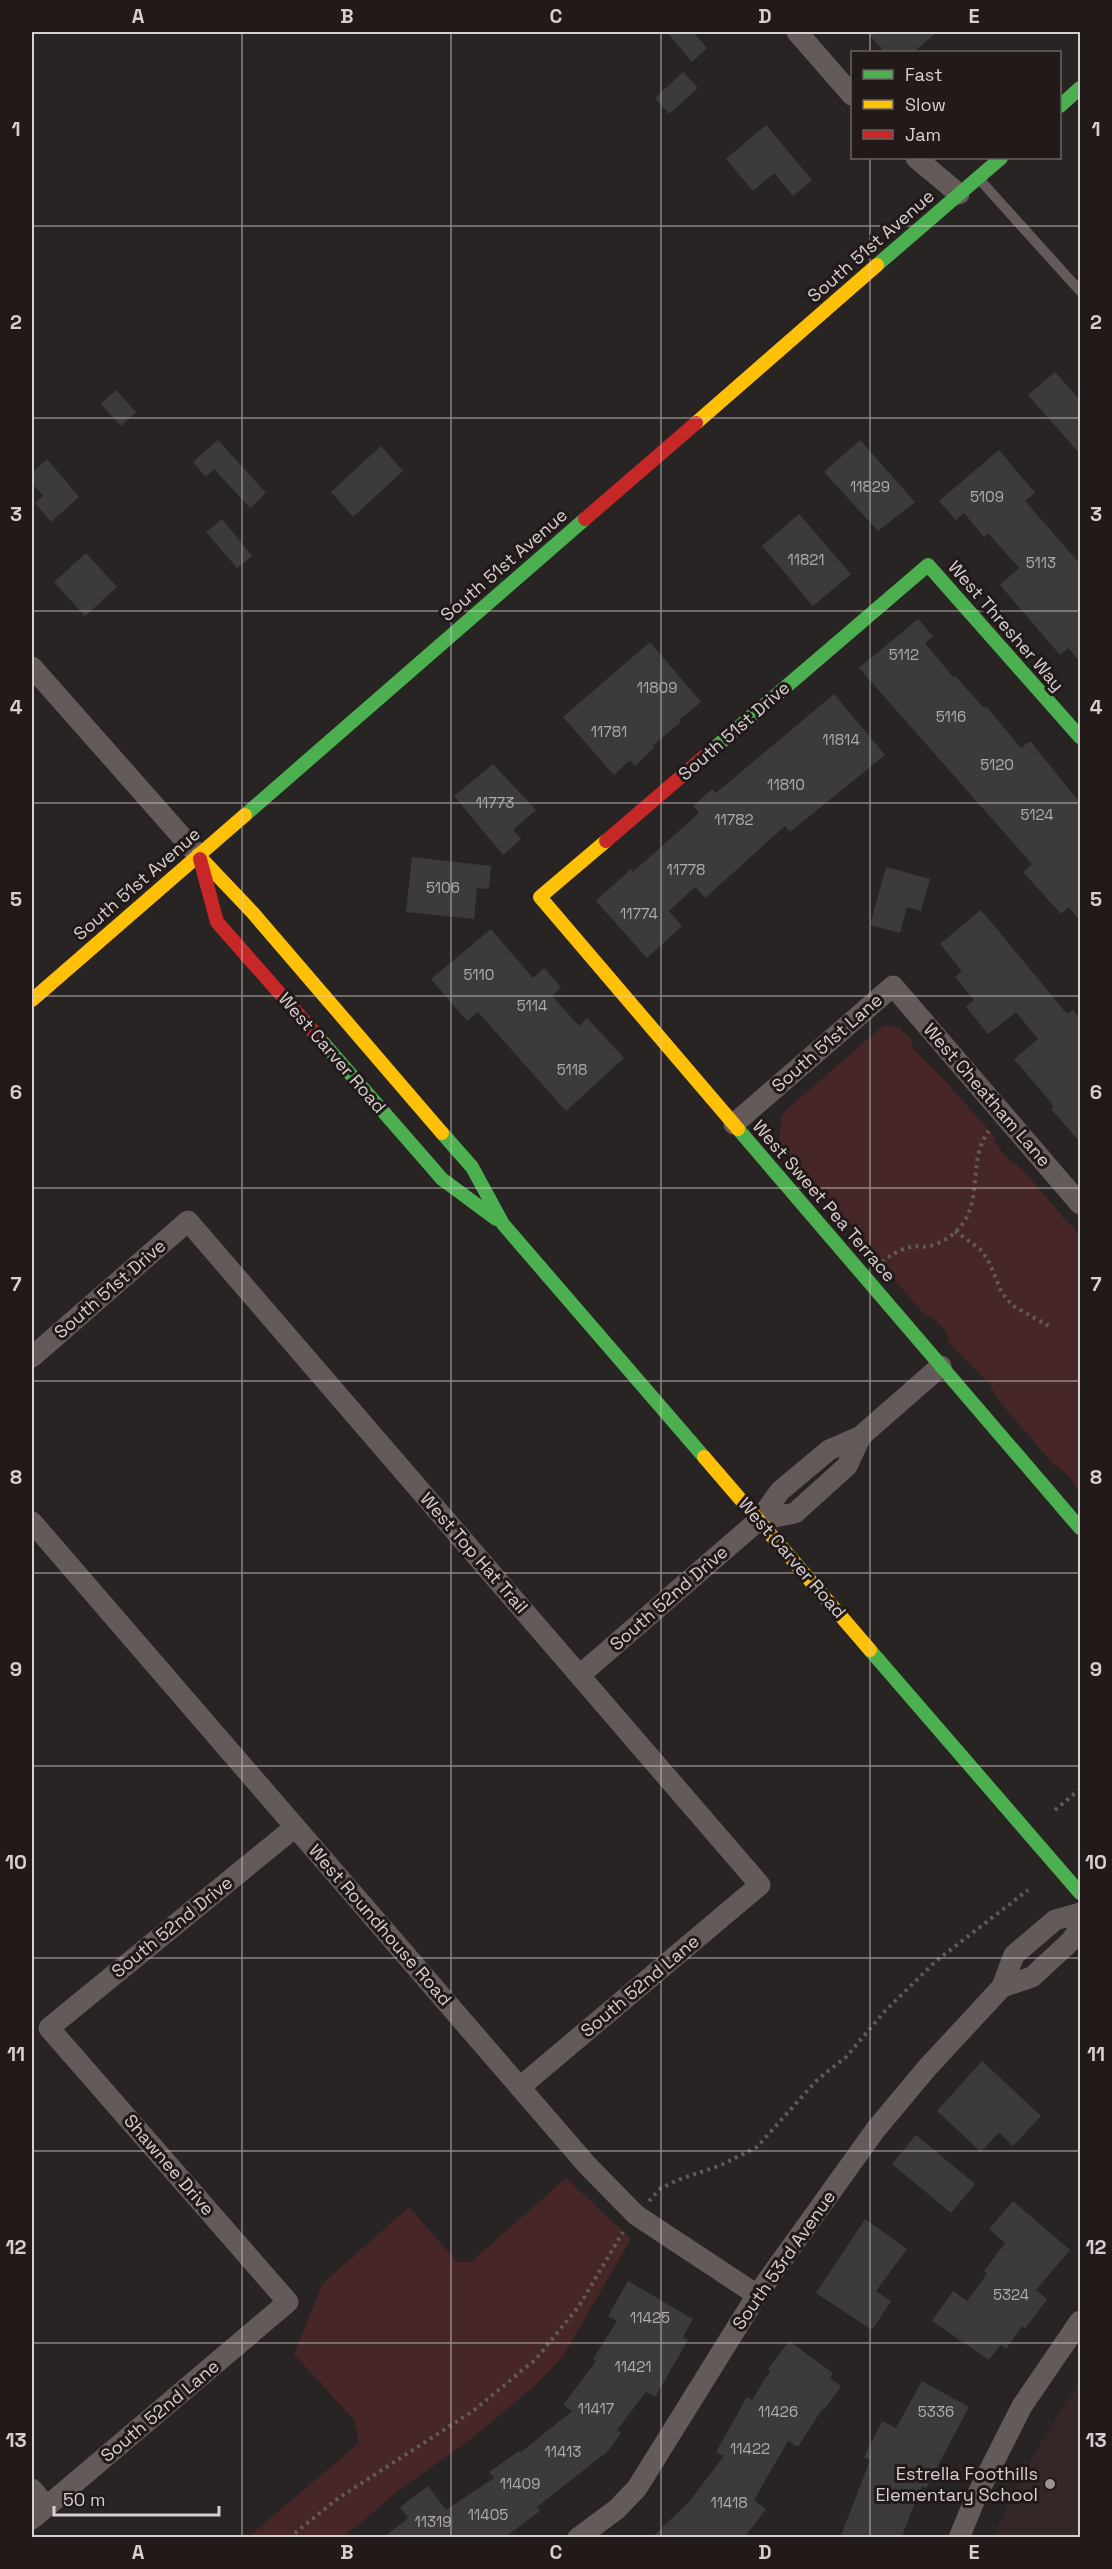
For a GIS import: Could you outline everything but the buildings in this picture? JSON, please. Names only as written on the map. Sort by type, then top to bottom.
[{"type":"street","points":[[797,32],[851,94]]},
{"type":"street","points":[[1061,104],[1080,88]]},
{"type":"street","points":[[917,159],[959,194]]},
{"type":"street","name":"South 51st Avenue","points":[[32,1000],[1000,159]]},
{"type":"street","name":"West Thresher Way","points":[[928,565],[1080,737]]},
{"type":"street","name":"South 51st Drive","points":[[540,897],[928,565]]},
{"type":"street","name":"West Carver Road","points":[[32,667],[198,855],[253,913],[472,1167],[503,1224],[1080,1893]]},
{"type":"street","name":"West Carver Road","points":[[198,855],[217,922],[442,1179],[503,1224]]},
{"type":"street","name":"West Sweet Pea Terrace","points":[[540,897],[1080,1528]]},
{"type":"street","name":"South 51st Lane","points":[[734,1124],[893,986]]},
{"type":"street","name":"West Cheatham Lane","points":[[893,986],[1080,1204]]},
{"type":"street","name":"South 51st Drive","points":[[32,1357],[188,1221]]},
{"type":"street","name":"West Top Hat Trail","points":[[188,1221],[760,1885]]},
{"type":"street","name":"South 52nd Drive","points":[[580,1675],[759,1520],[780,1491],[829,1450],[861,1436],[941,1366]]},
{"type":"street","name":"West Roundhouse Road","points":[[32,1522],[587,2165],[633,2212],[757,2295]]},
{"type":"street","name":"South 52nd Drive","points":[[49,2028],[295,1827]]},
{"type":"street","name":"South 52nd Lane","points":[[520,2087],[760,1885]]},
{"type":"street","name":"South 53rd Avenue","points":[[578,2538],[617,2508],[637,2488],[757,2295],[876,2129],[927,2068],[1002,1987],[1014,1955],[1055,1920],[1080,1913]]},
{"type":"street","name":"South 53rd Avenue","points":[[1002,1987],[1032,1977],[1070,1942],[1080,1928]]},
{"type":"street","name":"Shawnee Drive","points":[[49,2028],[288,2302]]},
{"type":"street","name":"South 52nd Lane","points":[[39,2513],[288,2302]]},
{"type":"street","points":[[959,2538],[980,2488],[1022,2406],[1080,2321]]},
{"type":"street","points":[[32,2489],[39,2513]]},
{"type":"lane","points":[[978,177],[1080,291]]},
{"type":"path","points":[[864,1275],[898,1251],[912,1246],[929,1246],[945,1239],[961,1226],[973,1200],[977,1153],[984,1138],[1003,1114]]},
{"type":"path","points":[[955,1231],[980,1249],[988,1260],[1002,1293],[1014,1306],[1049,1326]]},
{"type":"path","points":[[1055,1810],[1080,1789]]},
{"type":"shaded area","points":[[890,1025],[899,1028],[911,1039],[914,1050],[938,1073],[994,1136],[1004,1154],[1021,1168],[1080,1236],[1080,1495],[1070,1477],[1054,1465],[994,1395],[990,1384],[950,1345],[946,1332],[932,1316],[925,1315],[897,1283],[892,1271],[779,1145],[781,1118],[786,1110],[882,1027]]},
{"type":"shaded area","points":[[566,2178],[631,2239],[563,2356],[537,2384],[476,2435],[394,2494],[344,2537],[248,2537],[359,2443],[355,2421],[294,2354],[323,2283],[409,2207],[457,2262],[471,2262]]},
{"type":"shaded area","name":"Estrella Foothills Elementary School","points":[[1080,2380],[1080,2537],[994,2537],[1035,2453]]},
{"type":"traffic: fast","points":[[1061,105],[1080,88]]},
{"type":"traffic: fast","points":[[877,265],[1000,159]]},
{"type":"traffic: fast","points":[[245,815],[585,519]]},
{"type":"traffic: fast","points":[[712,750],[928,565],[1080,737]]},
{"type":"traffic: fast","points":[[320,1039],[442,1179],[496,1219]]},
{"type":"traffic: fast","points":[[738,1129],[1080,1528]]},
{"type":"traffic: fast","points":[[442,1133],[472,1167],[503,1224],[704,1457]]},
{"type":"traffic: fast","points":[[870,1650],[1080,1893]]},
{"type":"traffic: slow","points":[[696,423],[877,265]]},
{"type":"traffic: slow","points":[[32,1000],[245,815]]},
{"type":"traffic: slow","points":[[606,841],[540,897],[738,1129]]},
{"type":"traffic: slow","points":[[198,855],[253,913],[442,1133]]},
{"type":"traffic: slow","points":[[704,1457],[870,1650]]},
{"type":"traffic: jam","points":[[585,519],[696,423]]},
{"type":"traffic: jam","points":[[606,841],[712,750]]},
{"type":"traffic: jam","points":[[200,859],[217,922],[320,1039]]},
{"type":"place","name":"Estrella Foothills Elementary School","points":[[1050,2484]]}]
